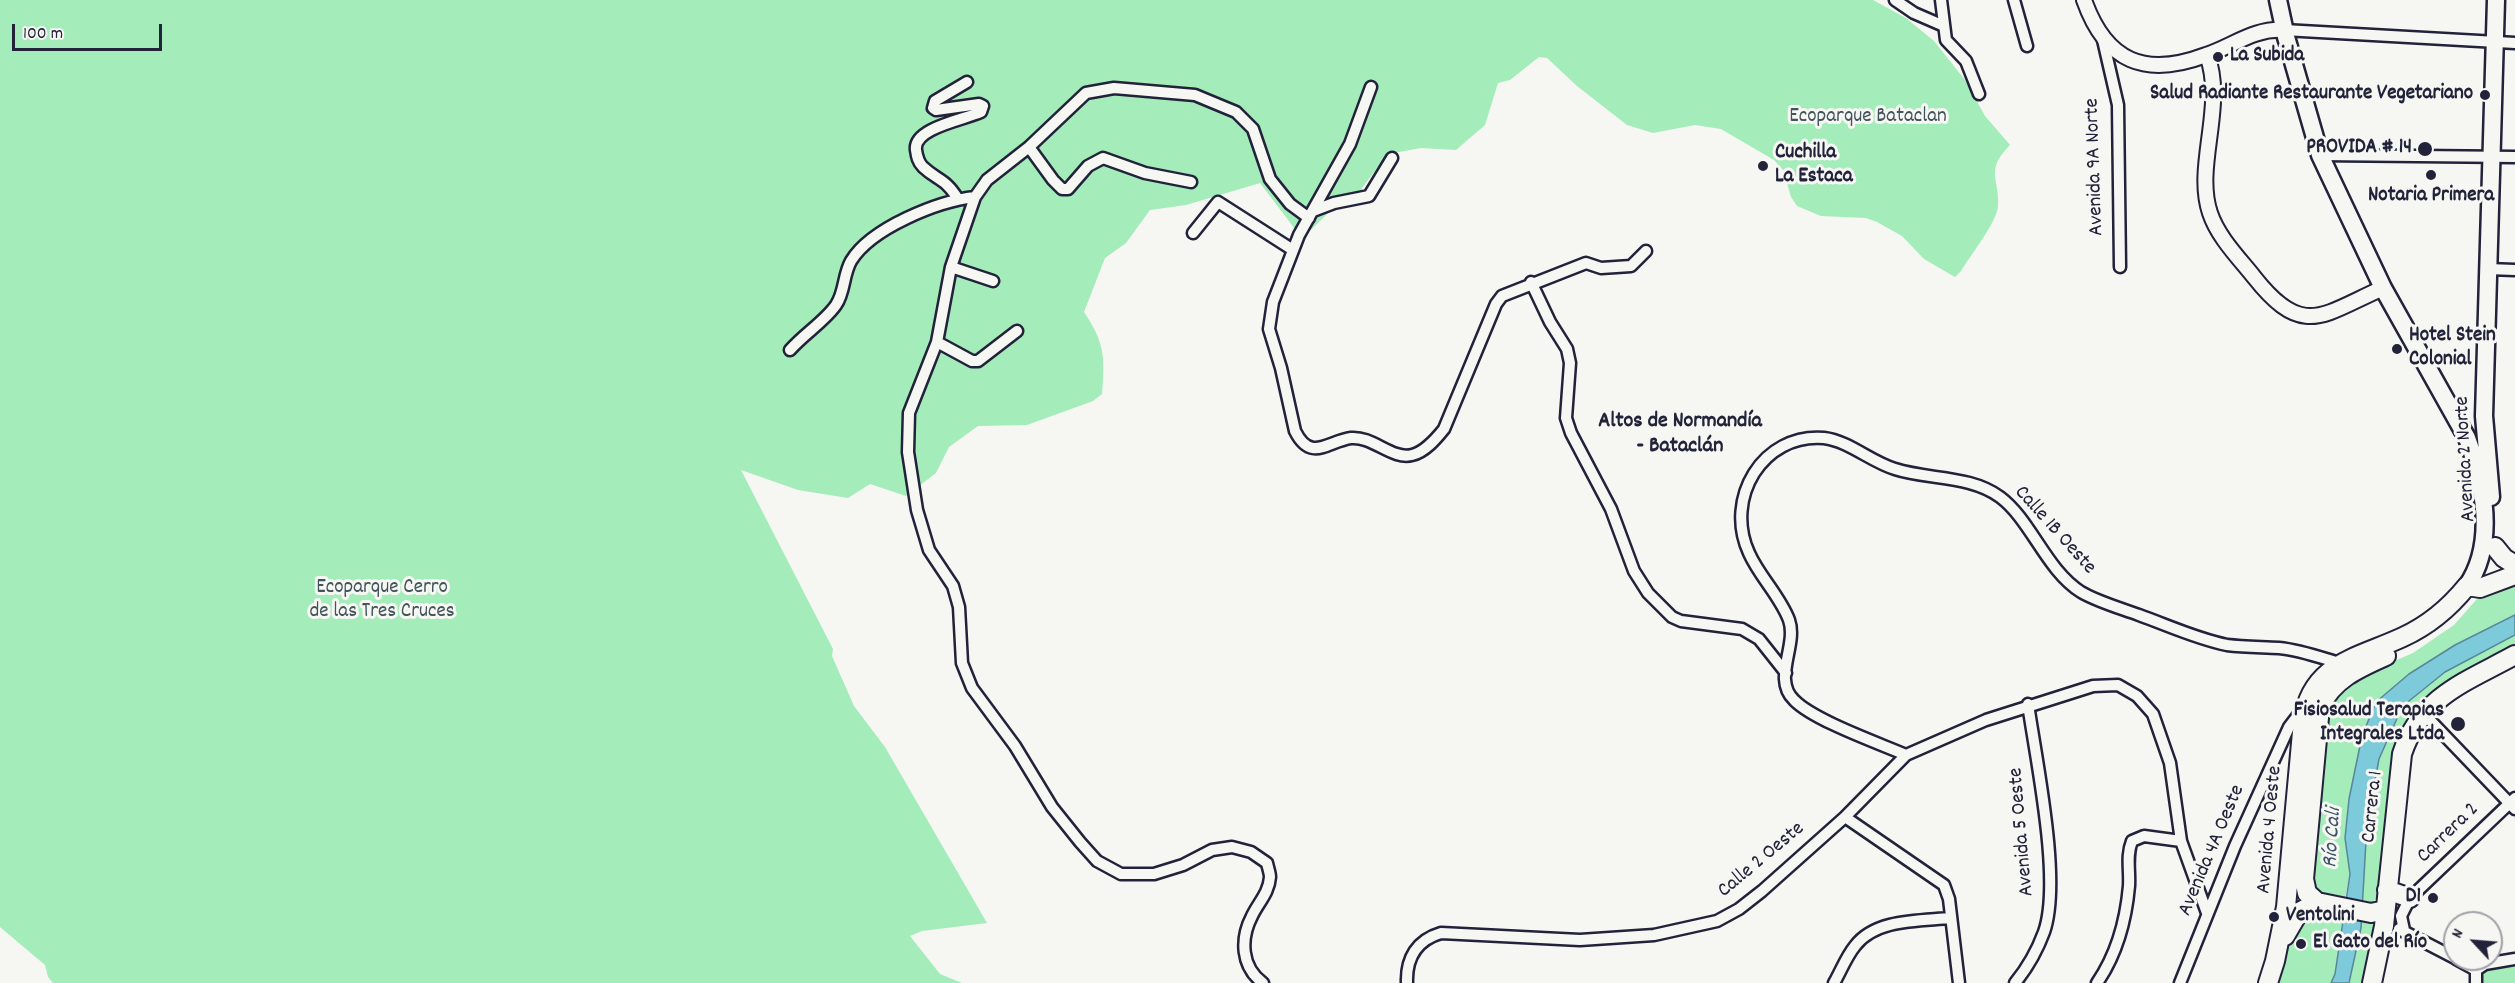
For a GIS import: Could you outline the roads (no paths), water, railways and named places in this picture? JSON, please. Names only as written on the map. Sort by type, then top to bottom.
[{"type":"main road","points":[[2278,0],[2284,30],[2320,155],[2383,288],[2473,453],[2485,519],[2482,556],[2474,587]]},
{"type":"main road","name":"Avenida 2 Norte","points":[[2474,587],[2490,568],[2495,547],[2484,416],[2496,0]]},
{"type":"main road","points":[[2459,424],[2474,427],[2484,416]]},
{"type":"main road","points":[[2495,547],[2515,566]]},
{"type":"main road","points":[[2474,587],[2515,575]]},
{"type":"main road","name":"Avenida 4 Oeste","points":[[2268,983],[2275,961],[2287,895],[2304,718],[2320,680],[2339,663],[2404,637],[2474,587]]},
{"type":"main road","name":"Avenida 4 Oeste","points":[[2322,903],[2307,893],[2304,879],[2304,718],[2343,678],[2434,633],[2451,621],[2474,587]]},
{"type":"main road","name":"Carrera 1","points":[[2372,983],[2379,916],[2387,890],[2402,754],[2415,723],[2443,694],[2515,655]]},
{"type":"main road","points":[[2387,890],[2410,898]]},
{"type":"main road","points":[[2275,961],[2293,920],[2301,911],[2322,903],[2379,916]]},
{"type":"street","points":[[1895,0],[1914,13],[1944,26]]},
{"type":"street","points":[[1941,0],[1946,40],[1966,61],[1979,94]]},
{"type":"street","points":[[2014,0],[2027,46]]},
{"type":"street","name":"Avenida 9A Norte","points":[[2084,0],[2103,40],[2118,105],[2120,267]]},
{"type":"street","points":[[2103,40],[2128,60],[2150,66],[2177,64],[2207,55],[2251,34],[2267,30],[2515,43]]},
{"type":"street","points":[[2207,55],[2214,87],[2206,183],[2209,212],[2217,230],[2267,293],[2285,308],[2304,318],[2319,316],[2383,288]]},
{"type":"street","points":[[958,199],[950,185],[917,160],[915,144],[922,134],[981,112],[983,106],[980,104],[936,110],[933,108],[935,101],[967,82]]},
{"type":"street","points":[[1371,87],[1350,144],[1311,215],[1280,280],[1269,329],[1281,368],[1295,431],[1298,437],[1319,450],[1350,438],[1370,440],[1401,455],[1413,455],[1434,443],[1454,410],[1496,304],[1502,296],[1531,282],[1586,263],[1608,268],[1631,267],[1646,251]]},
{"type":"street","points":[[1263,983],[1250,979],[1244,958],[1246,937],[1252,916],[1264,899],[1270,878],[1267,863],[1251,852],[1232,847],[1212,850],[1183,865],[1154,874],[1121,874],[1105,865],[1080,842],[1052,807],[1015,746],[972,688],[962,663],[959,607],[953,586],[929,550],[917,510],[908,452],[909,413],[937,342],[951,267],[975,197],[987,180],[1029,147],[1086,93],[1114,88],[1195,95],[1236,112],[1253,129],[1270,178],[1290,204],[1311,215]]},
{"type":"street","points":[[1029,147],[1062,189],[1068,189],[1088,166],[1103,158],[1145,173],[1191,182]]},
{"type":"street","points":[[2320,155],[2515,158]]},
{"type":"street","points":[[1311,215],[1334,203],[1369,195],[1392,158]]},
{"type":"street","points":[[790,350],[836,305],[851,262],[877,235],[929,208],[958,199],[975,197]]},
{"type":"street","points":[[1193,233],[1218,202],[1293,250]]},
{"type":"street","points":[[951,267],[993,282]]},
{"type":"street","points":[[2488,269],[2515,270]]},
{"type":"street","points":[[1531,282],[1550,322],[1567,349],[1570,363],[1566,418],[1571,434],[1611,508],[1634,570],[1648,593],[1672,617],[1681,621],[1742,629],[1759,639],[1786,673],[1787,690],[1794,700],[1810,712],[1906,755]]},
{"type":"street","points":[[937,342],[972,361],[978,361],[1017,331]]},
{"type":"street","name":"Calle 1B Oeste","points":[[1786,673],[1790,621],[1748,552],[1742,518],[1743,498],[1758,465],[1770,452],[1786,443],[1805,438],[1827,438],[1895,469],[1959,480],[2000,497],[2063,577],[2081,592],[2099,600],[2204,639],[2228,645],[2298,651],[2339,663]]},
{"type":"street","name":"Calle 2 Oeste","points":[[1407,983],[1408,963],[1416,947],[1430,936],[1441,933],[1580,940],[1654,935],[1717,921],[1739,909],[1762,891],[1845,818],[1906,755],[1933,741],[2028,704],[2093,686],[2118,685],[2137,696],[2153,714],[2170,763],[2181,842],[2207,913]]},
{"type":"street","name":"Avenida 5 Oeste","points":[[2015,983],[2029,965],[2045,930],[2050,903],[2048,849],[2028,704]]},
{"type":"street","points":[[2423,713],[2513,803]]},
{"type":"street","name":"Avenida 4A Oeste","points":[[2180,983],[2191,962],[2207,913],[2304,718]]},
{"type":"street","name":"Carrera 2","points":[[2379,916],[2410,898],[2513,803]]},
{"type":"street","points":[[1845,818],[1944,885],[1949,899],[1959,983]]},
{"type":"street","points":[[2097,983],[2113,955],[2121,932],[2129,883],[2127,853],[2132,841],[2144,836],[2181,842]]},
{"type":"street","points":[[2404,930],[2401,916],[2410,898]]},
{"type":"street","points":[[2379,916],[2443,952]]},
{"type":"street","points":[[1834,983],[1856,945],[1874,931],[1891,925],[1950,918]]},
{"type":"water","points":[[2515,615],[2515,635],[2445,672],[2409,701],[2399,714],[2379,759],[2367,824],[2361,928],[2349,983],[2331,983],[2335,974],[2350,874],[2345,838],[2349,799],[2362,736],[2376,702],[2409,674],[2455,645]]},
{"type":"place","name":"La Subida","points":[[2218,57]]},
{"type":"place","name":"Salud Radiante Restaurante Vegetariano","points":[[2485,95]]},
{"type":"place","name":"PROVIDA # 14","points":[[2425,149]]},
{"type":"place","name":"Cuchilla La Estaca","points":[[1763,166]]},
{"type":"place","name":"Notaria Primera","points":[[2431,175]]},
{"type":"place","name":"Hotel Stein Colonial","points":[[2397,349]]},
{"type":"place","name":"Fisiosalud Terapias Integrales Ltda","points":[[2458,724]]},
{"type":"place","name":"D1","points":[[2433,898]]},
{"type":"place","name":"Ventolini","points":[[2274,917]]},
{"type":"place","name":"El Gato del Río","points":[[2301,944]]},
{"type":"district","name":"Altos de Normandía - Bataclán","points":[[1680,436]]},
{"type":"park label","name":"Ecoparque Bataclan","points":[[1868,118]]},
{"type":"park label","name":"Ecoparque Cerro de las Tres Cruces","points":[[382,601]]},
{"type":"water label","name":"Río Cali","points":[[2334,838]]}]
